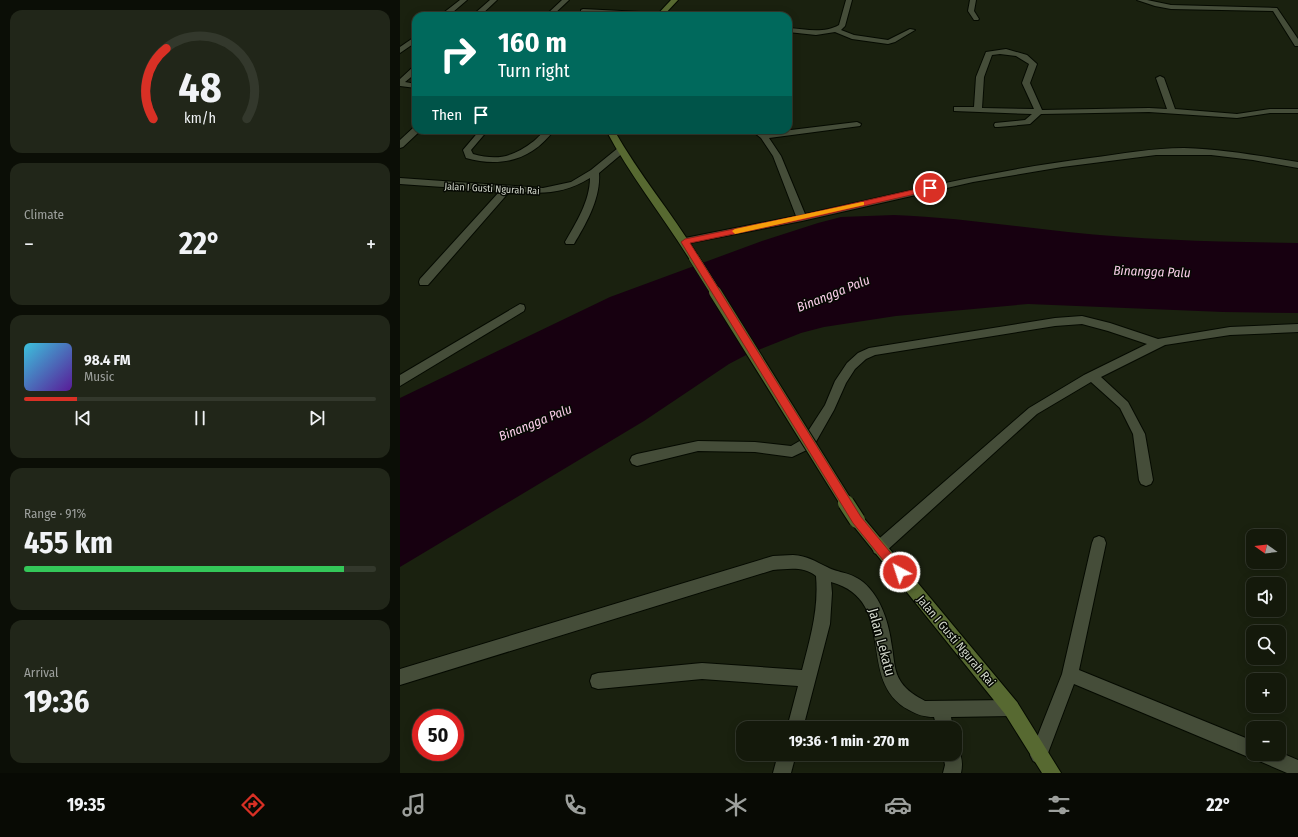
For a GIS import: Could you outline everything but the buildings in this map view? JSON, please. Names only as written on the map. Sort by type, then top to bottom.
[{"type":"main road","points":[[663,12],[675,0]]},
{"type":"main road","name":"Jalan I Gusti Ngurah Rai","points":[[612,134],[621,150],[685,242],[857,520],[1011,708],[1039,755],[1052,773]]},
{"type":"street","points":[[449,12],[464,0]]},
{"type":"street","points":[[480,12],[494,0]]},
{"type":"street","points":[[552,12],[566,0]]},
{"type":"street","points":[[792,30],[824,33],[836,30],[842,26],[849,0]]},
{"type":"street","points":[[974,0],[971,11],[976,19]]},
{"type":"street","points":[[1140,0],[1157,6],[1171,7],[1275,9]]},
{"type":"street","points":[[1273,2],[1275,9],[1298,44]]},
{"type":"street","points":[[583,11],[598,12]]},
{"type":"street","points":[[836,30],[852,37],[888,42],[893,41],[912,30]]},
{"type":"street","points":[[400,51],[412,41]]},
{"type":"street","points":[[978,109],[980,78],[989,54],[1000,51],[1013,53],[1027,58],[1033,64],[1026,83],[1039,112]]},
{"type":"street","points":[[400,83],[412,72]]},
{"type":"street","points":[[1160,78],[1172,111]]},
{"type":"street","points":[[400,83],[412,85]]},
{"type":"street","points":[[957,109],[1039,112],[1172,111],[1237,116],[1270,111],[1298,111]]},
{"type":"street","points":[[998,125],[1027,122],[1039,112]]},
{"type":"street","points":[[792,132],[857,124]]},
{"type":"street","points":[[400,144],[412,134]]},
{"type":"street","points":[[481,134],[467,150],[469,156],[503,160],[510,159],[545,134]]},
{"type":"street","points":[[761,134],[764,136],[777,156],[802,218]]},
{"type":"street","points":[[764,136],[780,134]]},
{"type":"street","name":"Jalan I Gusti Ngurah Rai","points":[[400,182],[506,190],[543,191],[574,184],[594,172],[621,150]]},
{"type":"street","points":[[685,242],[802,218],[973,179],[1062,164],[1148,153],[1184,151],[1211,152],[1298,165]]},
{"type":"street","points":[[570,242],[580,225],[595,186],[596,179],[594,172]]},
{"type":"street","points":[[424,282],[506,190]]},
{"type":"street","points":[[400,381],[520,308]]},
{"type":"street","points":[[637,460],[698,446],[755,447],[792,452],[808,443],[830,407],[841,381],[851,366],[862,356],[873,351],[1055,322],[1082,320],[1110,327],[1158,343]]},
{"type":"street","points":[[879,548],[1033,411],[1092,376],[1158,343],[1195,335],[1230,330],[1298,328]]},
{"type":"street","points":[[1092,376],[1124,405],[1139,434],[1146,480]]},
{"type":"street","points":[[1039,755],[1070,674],[1098,543]]},
{"type":"street","name":"Jalan Lekatu","points":[[400,677],[773,563],[798,562],[810,564],[823,573],[849,580],[860,588],[870,599],[877,615],[883,636],[888,674],[896,689],[906,700],[924,709],[1011,708]]},
{"type":"street","points":[[797,721],[822,624],[825,602],[823,573]]},
{"type":"street","points":[[598,681],[702,671],[808,679]]},
{"type":"street","points":[[1070,674],[1246,747]]},
{"type":"street","points":[[941,708],[944,721]]},
{"type":"street","points":[[952,773],[953,761]]},
{"type":"street","points":[[1279,761],[1298,769]]},
{"type":"water","name":"Binangga Palu","points":[[894,215],[1154,239],[1298,243],[1298,313],[1223,312],[1028,304],[896,316],[824,327],[801,333],[748,354],[729,364],[644,421],[400,567],[400,398],[610,297],[762,241],[818,223],[841,217]]},
{"type":"slow traffic","points":[[735,231],[802,218],[862,204]]},
{"type":"route","points":[[900,572],[857,520],[685,242],[802,218],[930,188]]}]
